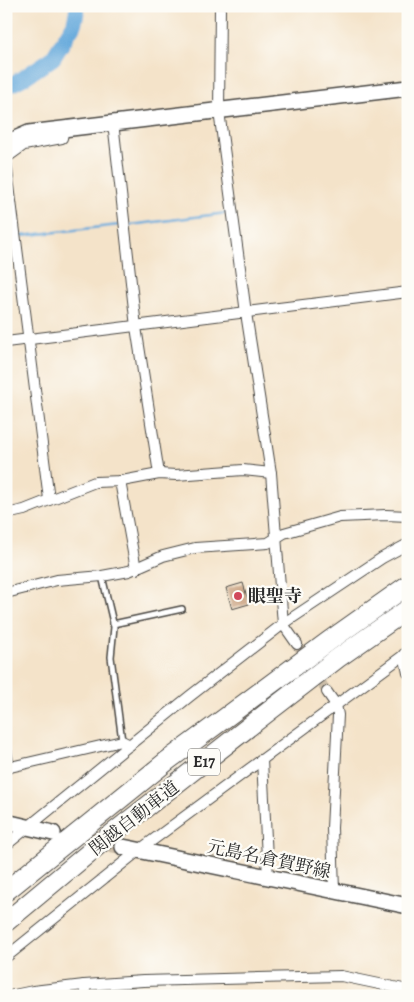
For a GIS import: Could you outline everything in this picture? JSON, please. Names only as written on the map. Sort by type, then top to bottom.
[{"type":"highway","name":"関越自動車道","points":[[6,891],[168,761],[329,641],[408,585]]},
{"type":"highway","name":"関越自動車道","points":[[6,922],[108,837],[264,715],[338,658],[408,609]]},
{"type":"street","points":[[220,6],[219,111],[246,313],[271,473],[283,624],[296,644]]},
{"type":"street","points":[[6,143],[29,133],[408,88]]},
{"type":"street","points":[[113,122],[136,327],[159,474]]},
{"type":"street","points":[[6,158],[24,145],[62,138],[64,129]]},
{"type":"street","points":[[6,162],[49,499]]},
{"type":"street","points":[[6,342],[408,292]]},
{"type":"street","points":[[6,514],[24,510],[95,482],[120,481],[159,474],[176,475],[243,470],[271,473]]},
{"type":"street","points":[[120,481],[136,569]]},
{"type":"street","points":[[6,593],[58,580],[119,574],[136,569],[177,551],[268,543],[284,533],[340,517],[408,516]]},
{"type":"street","points":[[6,845],[126,743],[283,624],[382,558],[408,544]]},
{"type":"street","points":[[406,653],[408,673]]},
{"type":"street","points":[[6,957],[138,850],[406,653]]},
{"type":"street","points":[[327,692],[336,705],[338,715],[332,828],[334,891]]},
{"type":"street","points":[[6,750],[8,768],[126,743]]},
{"type":"street","points":[[262,760],[268,878]]},
{"type":"street","points":[[6,822],[54,833]]},
{"type":"street","name":"元島名倉賀野線","points":[[123,847],[408,906]]},
{"type":"street","points":[[10,996],[33,991],[84,985],[143,981],[341,976],[408,990]]},
{"type":"street","points":[[84,985],[86,996]]},
{"type":"lane","points":[[102,576],[113,624],[111,657],[126,743]]},
{"type":"lane","points":[[113,624],[182,609]]},
{"type":"building","name":"眼聖寺","points":[[243,583],[249,604],[232,609],[226,588]]},
{"type":"waterway","points":[[6,87],[53,58],[74,24],[78,6]]},
{"type":"waterway","points":[[130,225],[227,213]]},
{"type":"waterway","points":[[21,236],[119,225]]},
{"type":"waterway","points":[[6,230],[11,233]]},
{"type":"tunnel","points":[[297,644],[327,692]]},
{"type":"tunnel","points":[[65,835],[123,847]]},
{"type":"place","name":"眼聖寺","points":[[238,596]]}]
